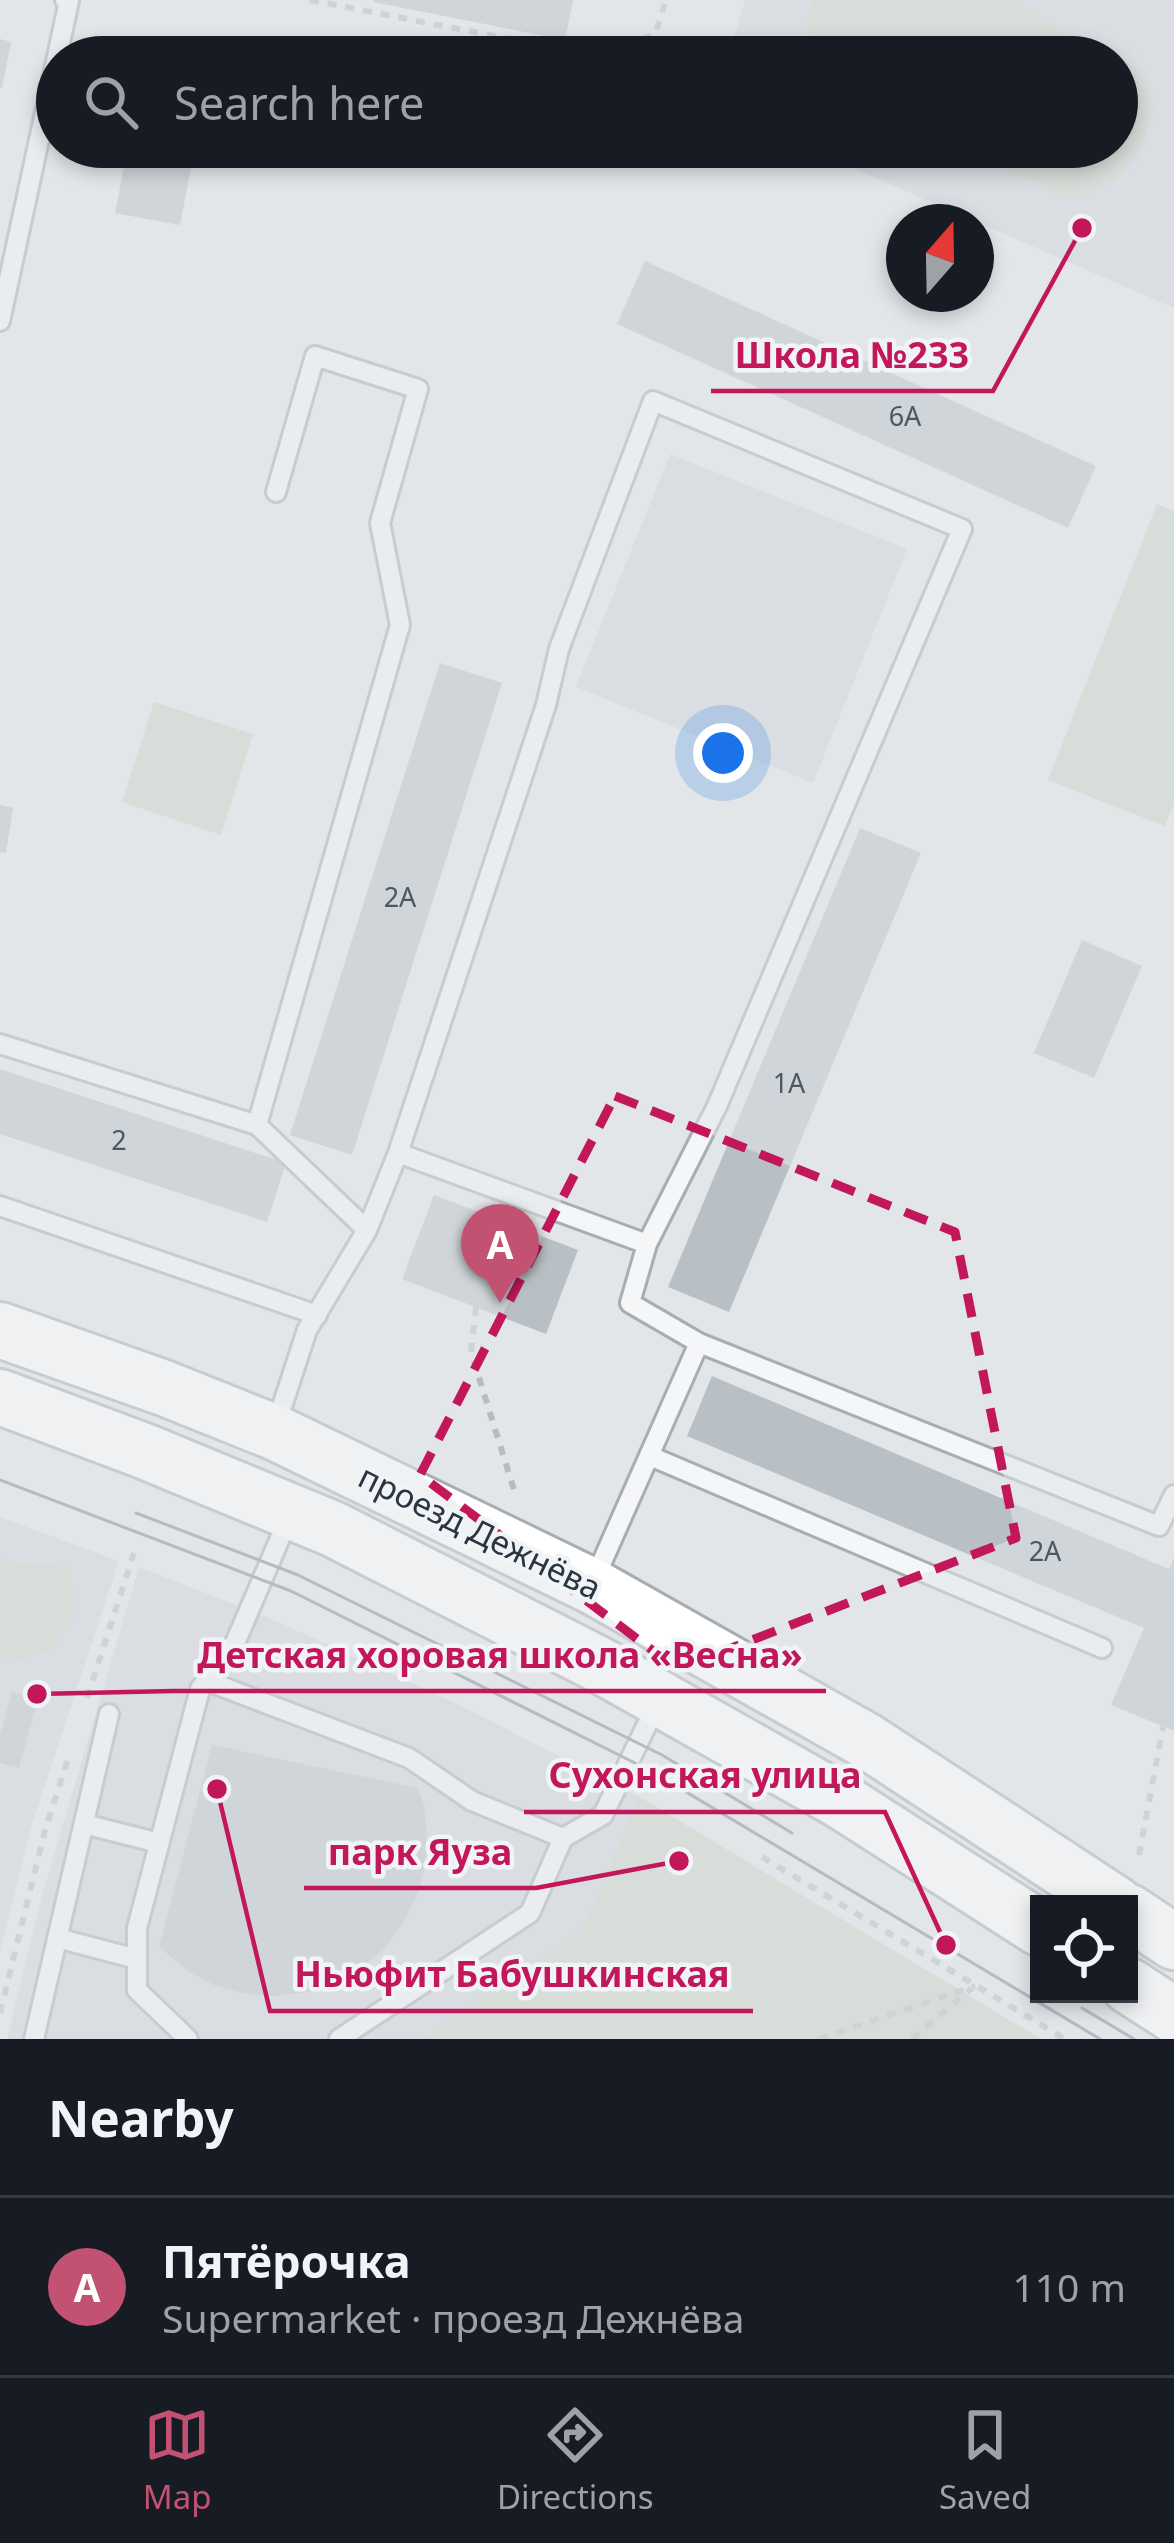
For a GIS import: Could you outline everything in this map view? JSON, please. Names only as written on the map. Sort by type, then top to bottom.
[{"type":"main road","name":"проезд Дежнёва","points":[[0,1330],[274,1432],[592,1586],[867,1741],[1102,1895]]},
{"type":"main road","name":"проезд Дежнёва","points":[[0,1397],[354,1539],[660,1698],[841,1801],[1030,1922]]},
{"type":"main road","points":[[1138,1918],[1174,1942]]},
{"type":"main road","points":[[1138,1992],[1174,2015]]},
{"type":"lane","points":[[61,36],[69,1],[65,0]]},
{"type":"lane","points":[[0,321],[36,154]]},
{"type":"lane","points":[[257,1126],[400,625],[380,523],[418,389],[315,356],[276,492]]},
{"type":"lane","points":[[274,1432],[307,1330],[367,1230],[398,1154],[546,705],[559,649],[653,401],[962,529],[717,1106],[647,1244],[630,1303],[699,1343],[1160,1526],[1174,1495]]},
{"type":"lane","points":[[0,1044],[257,1126],[367,1230]]},
{"type":"lane","points":[[398,1154],[647,1244]]},
{"type":"lane","points":[[0,1206],[317,1315]]},
{"type":"lane","points":[[592,1586],[699,1343]]},
{"type":"lane","points":[[650,1456],[1102,1648]]},
{"type":"lane","points":[[188,2039],[137,1990],[137,1928],[200,1689],[235,1643],[291,1512]]},
{"type":"lane","points":[[207,1681],[409,1758],[472,1801],[563,1838]]},
{"type":"lane","points":[[339,2039],[530,1912],[563,1838],[603,1815],[660,1698]]},
{"type":"lane","points":[[34,2039],[109,1714]]},
{"type":"lane","points":[[84,1823],[159,1844]]},
{"type":"lane","points":[[57,1939],[137,1959]]},
{"type":"path","points":[[310,0],[494,36]]},
{"type":"path","points":[[650,36],[666,0]]},
{"type":"path","points":[[476,1307],[471,1352],[515,1493]]},
{"type":"path","points":[[1139,1855],[1162,1726]]},
{"type":"path","points":[[762,1857],[1065,2039]]},
{"type":"path","points":[[819,2039],[975,1986]]},
{"type":"path","points":[[912,2039],[975,1986]]},
{"type":"highlighted area","points":[[615,1096],[955,1232],[1016,1538],[677,1669],[420,1475]]},
{"type":"shaded area","points":[[745,0],[1174,0],[1174,308],[994,229],[994,204],[936,204],[853,168],[1138,168],[1138,36],[734,36]]},
{"type":"shaded area","points":[[670,454],[907,549],[813,783],[576,687]]},
{"type":"shaded area","points":[[0,1517],[119,1561],[31,1827],[0,1952]]},
{"type":"shaded area","points":[[139,1567],[276,1621],[455,1703],[638,1796],[584,1927],[422,2039],[7,2039],[43,1892]]},
{"type":"green space","points":[[812,0],[1010,0],[1078,36],[810,36],[806,26]]},
{"type":"green space","points":[[1138,68],[1153,107],[1138,153]]},
{"type":"green space","points":[[1010,168],[1126,168],[1114,183],[1070,200]]},
{"type":"green space","points":[[1157,504],[1174,511],[1174,803],[1165,826],[1048,780]]},
{"type":"green space","points":[[154,702],[253,734],[221,835],[122,802]]},
{"type":"green space","points":[[0,1557],[18,1564],[72,1566],[73,1620],[52,1648],[18,1660],[0,1654]]},
{"type":"green space","points":[[638,1796],[1041,2039],[422,2039],[584,1927]]},
{"type":"building","points":[[573,0],[566,36],[545,36],[373,2]]},
{"type":"building","points":[[0,39],[11,42],[2,88],[0,88]]},
{"type":"building","points":[[124,168],[191,168],[180,225],[115,213]]},
{"type":"building","points":[[645,261],[1096,466],[1068,528],[617,324]]},
{"type":"building","points":[[440,663],[502,683],[352,1155],[290,1135]]},
{"type":"building","points":[[0,805],[13,808],[6,853],[0,852]]},
{"type":"building","points":[[860,828],[921,853],[729,1312],[668,1287]]},
{"type":"building","points":[[1082,940],[1142,966],[1094,1078],[1034,1053]]},
{"type":"building","points":[[0,1069],[286,1163],[267,1222],[0,1134]]},
{"type":"building","points":[[434,1195],[578,1250],[546,1334],[402,1279]]},
{"type":"building","points":[[712,1376],[1169,1569],[1174,1557],[1174,1731],[1111,1705],[1144,1628],[687,1436]]},
{"type":"building","points":[[12,1692],[38,1699],[19,1768],[0,1763],[0,1735]]},
{"type":"building","points":[[212,1745],[418,1788],[427,1837],[417,1896],[385,1948],[362,1967],[307,1992],[246,1994],[189,1972],[159,1947]]},
{"type":"tram line","points":[[0,1480],[291,1591],[651,1771],[1100,2039]]},
{"type":"tram line","points":[[136,1513],[298,1575],[662,1755],[792,1833]]},
{"type":"tram line","points":[[1082,2008],[1134,2039]]},
{"type":"place","name":"Школа №233","points":[[1082,228]]},
{"type":"place","name":"Пятёрочка","points":[[500,1303]]},
{"type":"place","name":"Детская хоровая школа «Весна»","points":[[37,1694]]},
{"type":"place","name":"Ньюфит Бабушкинская","points":[[217,1789]]},
{"type":"place","name":"парк Яуза","points":[[679,1861]]},
{"type":"place","name":"Сухонская улица","points":[[946,1945]]}]
